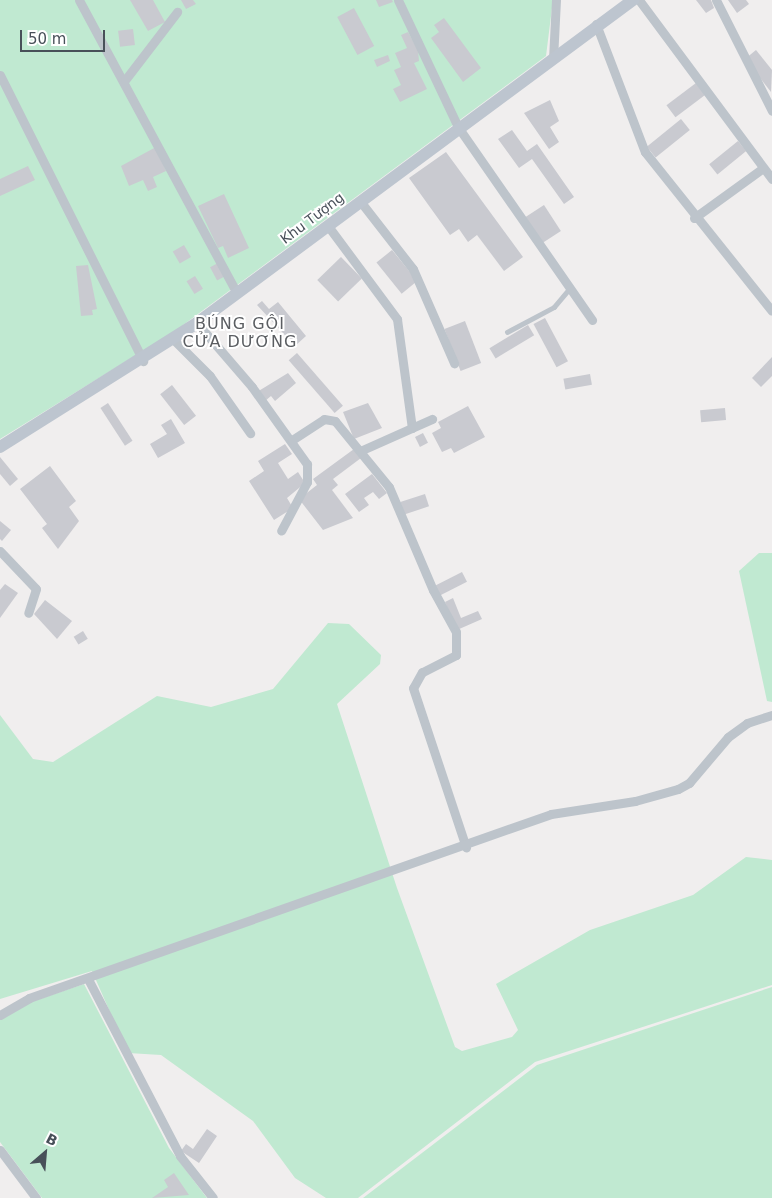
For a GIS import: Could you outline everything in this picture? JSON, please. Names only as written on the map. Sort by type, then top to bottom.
[{"type":"street","points":[[78,0],[125,80],[237,293]]},
{"type":"street","points":[[398,0],[458,128],[592,320]]},
{"type":"street","points":[[553,59],[556,0]]},
{"type":"street","points":[[639,0],[772,180]]},
{"type":"street","points":[[716,0],[772,111]]},
{"type":"street","name":"Khu Tượng","points":[[0,447],[143,361],[197,323],[627,2]]},
{"type":"street","points":[[125,80],[177,12]]},
{"type":"street","points":[[596,24],[645,152],[694,218],[772,311]]},
{"type":"street","points":[[0,75],[143,361]]},
{"type":"street","points":[[694,218],[764,168]]},
{"type":"street","points":[[360,201],[422,285],[454,363]]},
{"type":"street","points":[[328,226],[397,319],[412,428]]},
{"type":"street","points":[[197,323],[292,440],[309,472],[280,531]]},
{"type":"street","points":[[173,340],[210,376],[250,433]]},
{"type":"street","points":[[292,440],[330,418],[360,451],[389,487],[458,638],[452,660],[422,672],[413,688],[466,847]]},
{"type":"street","points":[[360,451],[432,420]]},
{"type":"street","points":[[0,551],[36,589],[28,613]]},
{"type":"street","points":[[0,1015],[28,998],[88,979],[466,847],[551,814],[635,801],[678,789],[689,783],[728,737],[747,723],[772,715]]},
{"type":"street","points":[[88,979],[180,1156],[213,1198]]},
{"type":"street","points":[[0,1150],[36,1198]]},
{"type":"lane","points":[[507,332],[554,307],[570,288]]},
{"type":"green space","points":[[0,0],[553,0],[546,56],[175,331],[0,439]]},
{"type":"green space","points":[[759,553],[772,553],[772,702],[767,701],[739,571]]},
{"type":"green space","points":[[328,623],[349,624],[381,655],[380,664],[337,704],[397,888],[455,1047],[462,1051],[512,1037],[518,1030],[496,984],[590,930],[693,895],[746,857],[772,860],[772,985],[535,1062],[358,1198],[326,1198],[295,1178],[253,1121],[161,1055],[128,1053],[92,971],[0,999],[0,715],[33,759],[53,762],[157,696],[211,707],[273,689]]},
{"type":"green space","points":[[84,984],[169,1148],[207,1198],[42,1198],[0,1142],[0,1020],[31,1002]]},
{"type":"green space","points":[[772,987],[772,1198],[363,1198],[537,1065]]},
{"type":"building","points":[[130,0],[153,0],[165,22],[148,31]]},
{"type":"building","points":[[181,0],[193,0],[196,4],[186,9]]},
{"type":"building","points":[[376,0],[392,0],[393,2],[379,7]]},
{"type":"building","points":[[696,0],[711,0],[714,8],[706,13]]},
{"type":"building","points":[[728,0],[746,0],[749,4],[737,13]]},
{"type":"building","points":[[354,8],[374,46],[357,55],[337,17]]},
{"type":"building","points":[[444,18],[481,68],[463,82],[431,38],[439,32],[434,25]]},
{"type":"building","points":[[133,29],[135,45],[120,47],[118,31]]},
{"type":"building","points":[[408,32],[418,50],[419,61],[414,63],[427,89],[400,102],[393,89],[401,85],[394,70],[401,67],[395,53],[407,48],[401,35]]},
{"type":"building","points":[[756,50],[772,70],[771,92],[745,59]]},
{"type":"building","points":[[388,55],[390,61],[377,67],[374,60]]},
{"type":"building","points":[[696,83],[705,95],[675,117],[666,105]]},
{"type":"building","points":[[550,100],[559,121],[550,127],[559,142],[549,149],[524,113]]},
{"type":"building","points":[[681,119],[690,130],[656,158],[647,147]]},
{"type":"building","points":[[512,130],[527,151],[537,144],[574,197],[564,204],[532,159],[519,168],[498,139]]},
{"type":"building","points":[[738,141],[746,151],[717,174],[709,164]]},
{"type":"building","points":[[156,147],[166,171],[153,177],[157,187],[148,191],[143,180],[129,186],[121,166]]},
{"type":"building","points":[[446,152],[523,257],[504,271],[477,235],[468,242],[459,229],[450,235],[409,178]]},
{"type":"building","points":[[28,166],[35,180],[0,196],[0,179]]},
{"type":"building","points":[[224,194],[249,248],[228,258],[223,246],[218,248],[198,206]]},
{"type":"building","points":[[544,205],[561,231],[542,243],[526,217]]},
{"type":"building","points":[[184,245],[191,257],[180,264],[173,252]]},
{"type":"building","points":[[392,250],[417,281],[402,294],[376,263]]},
{"type":"building","points":[[341,257],[362,279],[338,302],[317,280]]},
{"type":"building","points":[[218,263],[225,276],[217,280],[210,267]]},
{"type":"building","points":[[88,265],[97,309],[92,310],[93,315],[81,316],[76,266]]},
{"type":"building","points":[[195,276],[203,289],[194,294],[187,281]]},
{"type":"building","points":[[262,301],[269,309],[278,302],[306,336],[295,346],[257,305]]},
{"type":"building","points":[[545,318],[568,361],[557,367],[534,324]]},
{"type":"building","points":[[465,321],[481,363],[461,371],[444,329]]},
{"type":"building","points":[[528,325],[534,335],[496,358],[489,348]]},
{"type":"building","points":[[297,353],[343,406],[335,413],[289,360]]},
{"type":"building","points":[[772,357],[772,376],[761,387],[752,378]]},
{"type":"building","points":[[288,373],[296,383],[275,401],[271,396],[265,401],[257,392]]},
{"type":"building","points":[[590,374],[592,385],[565,390],[563,379]]},
{"type":"building","points":[[172,385],[196,416],[184,425],[160,394]]},
{"type":"building","points":[[108,403],[133,441],[125,446],[100,408]]},
{"type":"building","points":[[368,403],[382,428],[354,439],[343,412]]},
{"type":"building","points":[[468,406],[485,437],[454,453],[451,448],[442,452],[432,433],[441,428],[438,422]]},
{"type":"building","points":[[725,408],[726,420],[701,422],[700,410]]},
{"type":"building","points":[[171,419],[185,443],[158,458],[150,444],[167,434],[161,425]]},
{"type":"building","points":[[423,433],[428,443],[420,447],[415,437]]},
{"type":"building","points":[[285,444],[292,454],[278,463],[288,479],[298,472],[305,483],[287,498],[293,508],[274,520],[249,481],[264,471],[258,461]]},
{"type":"building","points":[[354,449],[361,458],[333,479],[338,485],[332,490],[353,518],[323,530],[299,499],[317,485],[313,479]]},
{"type":"building","points":[[0,457],[18,479],[10,486],[0,474]]},
{"type":"building","points":[[50,466],[76,501],[69,507],[79,521],[58,549],[42,528],[47,524],[20,489]]},
{"type":"building","points":[[372,474],[387,493],[379,499],[373,492],[364,498],[369,505],[359,512],[345,494]]},
{"type":"building","points":[[425,494],[429,506],[404,514],[400,502]]},
{"type":"building","points":[[0,521],[11,530],[2,541],[0,539]]},
{"type":"building","points":[[462,572],[467,582],[438,596],[433,587]]},
{"type":"building","points":[[5,584],[18,593],[0,618],[0,590]]},
{"type":"building","points":[[453,598],[461,618],[478,611],[482,619],[457,630],[445,602]]},
{"type":"building","points":[[45,600],[72,621],[57,639],[34,614]]},
{"type":"building","points":[[83,631],[88,639],[78,644],[74,637]]},
{"type":"building","points":[[207,1129],[217,1136],[199,1163],[181,1151],[186,1144],[193,1149]]},
{"type":"building","points":[[174,1173],[189,1195],[152,1198],[168,1187],[164,1180]]},
{"type":"district","name":"BÚNG GỘI CỬA DƯƠNG","points":[[240,333]]}]
